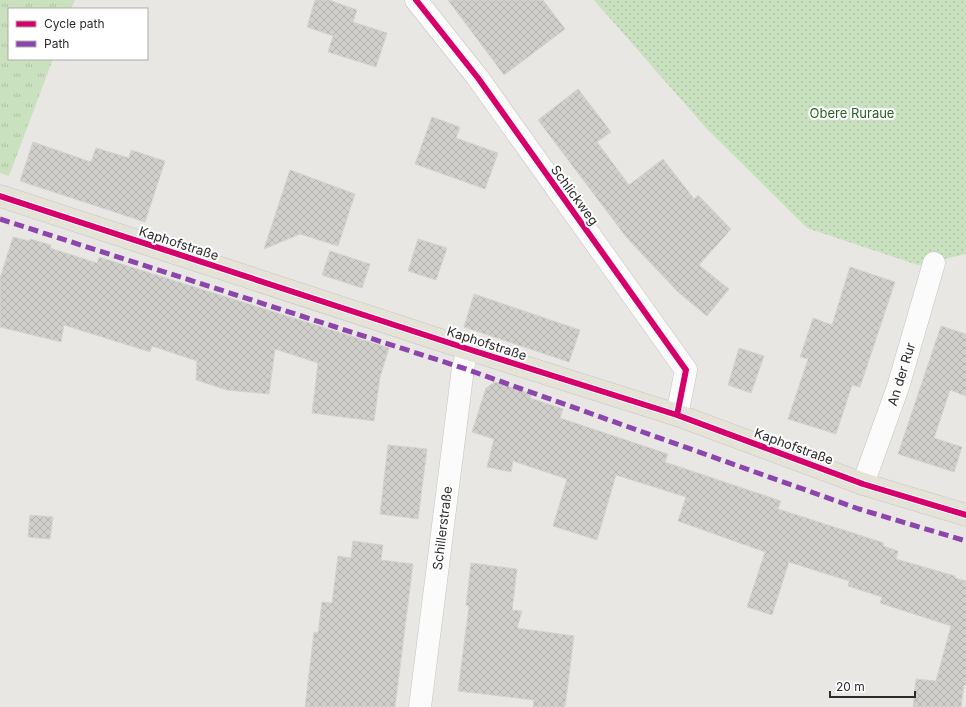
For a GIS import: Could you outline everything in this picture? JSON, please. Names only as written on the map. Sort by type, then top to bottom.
[{"type":"main road","name":"Kaphofstraße","points":[[0,196],[468,349],[677,415],[864,484],[966,515]]},
{"type":"street","name":"Schlickweg","points":[[416,0],[478,78],[686,370],[677,415]]},
{"type":"street","name":"An der Rur","points":[[864,484],[898,387],[934,263]]},
{"type":"street","name":"Schillerstraße","points":[[420,707],[462,375],[468,349]]},
{"type":"green space","points":[[0,0],[75,0],[71,8],[8,8],[8,60],[53,60],[9,176],[0,173]]},
{"type":"green space","name":"Obere Ruraue","points":[[594,0],[966,0],[966,254],[918,265],[807,228],[706,128]]},
{"type":"building","points":[[315,0],[329,0],[357,10],[353,22],[387,33],[376,67],[328,52],[333,36],[307,27]]},
{"type":"building","points":[[448,0],[543,0],[565,29],[504,75]]},
{"type":"building","points":[[578,89],[611,132],[597,142],[629,185],[663,159],[694,199],[698,195],[731,229],[699,265],[729,289],[707,316],[678,292],[627,238],[538,120]]},
{"type":"building","points":[[432,117],[460,127],[456,138],[498,153],[485,189],[415,164]]},
{"type":"building","points":[[33,142],[91,162],[96,148],[129,158],[131,150],[165,161],[145,222],[20,181]]},
{"type":"building","points":[[290,170],[355,194],[338,246],[300,234],[264,249]]},
{"type":"building","points":[[13,237],[29,241],[30,239],[51,245],[50,248],[97,263],[99,257],[389,348],[380,377],[374,421],[312,413],[318,363],[275,349],[269,394],[227,390],[196,380],[197,361],[152,346],[150,352],[64,325],[61,342],[0,327],[0,278]]},
{"type":"building","points":[[418,239],[447,248],[436,280],[408,271]]},
{"type":"building","points":[[330,251],[370,264],[362,288],[322,275]]},
{"type":"building","points":[[850,267],[895,282],[860,387],[852,385],[836,434],[788,419],[808,359],[800,357],[813,318],[832,325]]},
{"type":"building","points":[[474,294],[580,330],[569,362],[464,327]]},
{"type":"building","points":[[941,326],[966,334],[966,396],[950,390],[934,438],[962,447],[954,472],[898,454]]},
{"type":"building","points":[[739,348],[764,356],[751,393],[728,385]]},
{"type":"building","points":[[495,382],[532,394],[530,398],[563,409],[560,418],[668,454],[665,462],[781,501],[778,509],[884,543],[883,546],[898,551],[896,559],[955,576],[955,578],[966,581],[966,685],[964,685],[961,707],[913,707],[916,679],[936,681],[951,626],[880,603],[882,597],[848,586],[849,581],[789,562],[772,615],[747,607],[765,552],[678,521],[686,497],[616,475],[597,540],[553,526],[567,479],[513,461],[511,472],[487,467],[494,439],[472,432],[486,388]]},
{"type":"building","points":[[388,445],[427,449],[418,519],[380,514]]},
{"type":"building","points":[[30,515],[53,517],[50,539],[28,537]]},
{"type":"building","points":[[353,541],[383,545],[381,560],[413,564],[395,707],[305,707],[314,632],[318,633],[322,602],[332,603],[338,556],[351,558]]},
{"type":"building","points":[[471,563],[517,569],[512,610],[522,611],[517,628],[574,636],[565,707],[533,707],[534,700],[458,691],[469,606],[466,605]]},
{"type":"marked path","points":[[0,219],[463,368],[859,509],[966,541]]},
{"type":"cycle path","points":[[416,0],[478,78],[686,370],[677,415]]},
{"type":"cycle path","points":[[0,196],[468,349],[677,415],[863,484],[966,515]]}]
